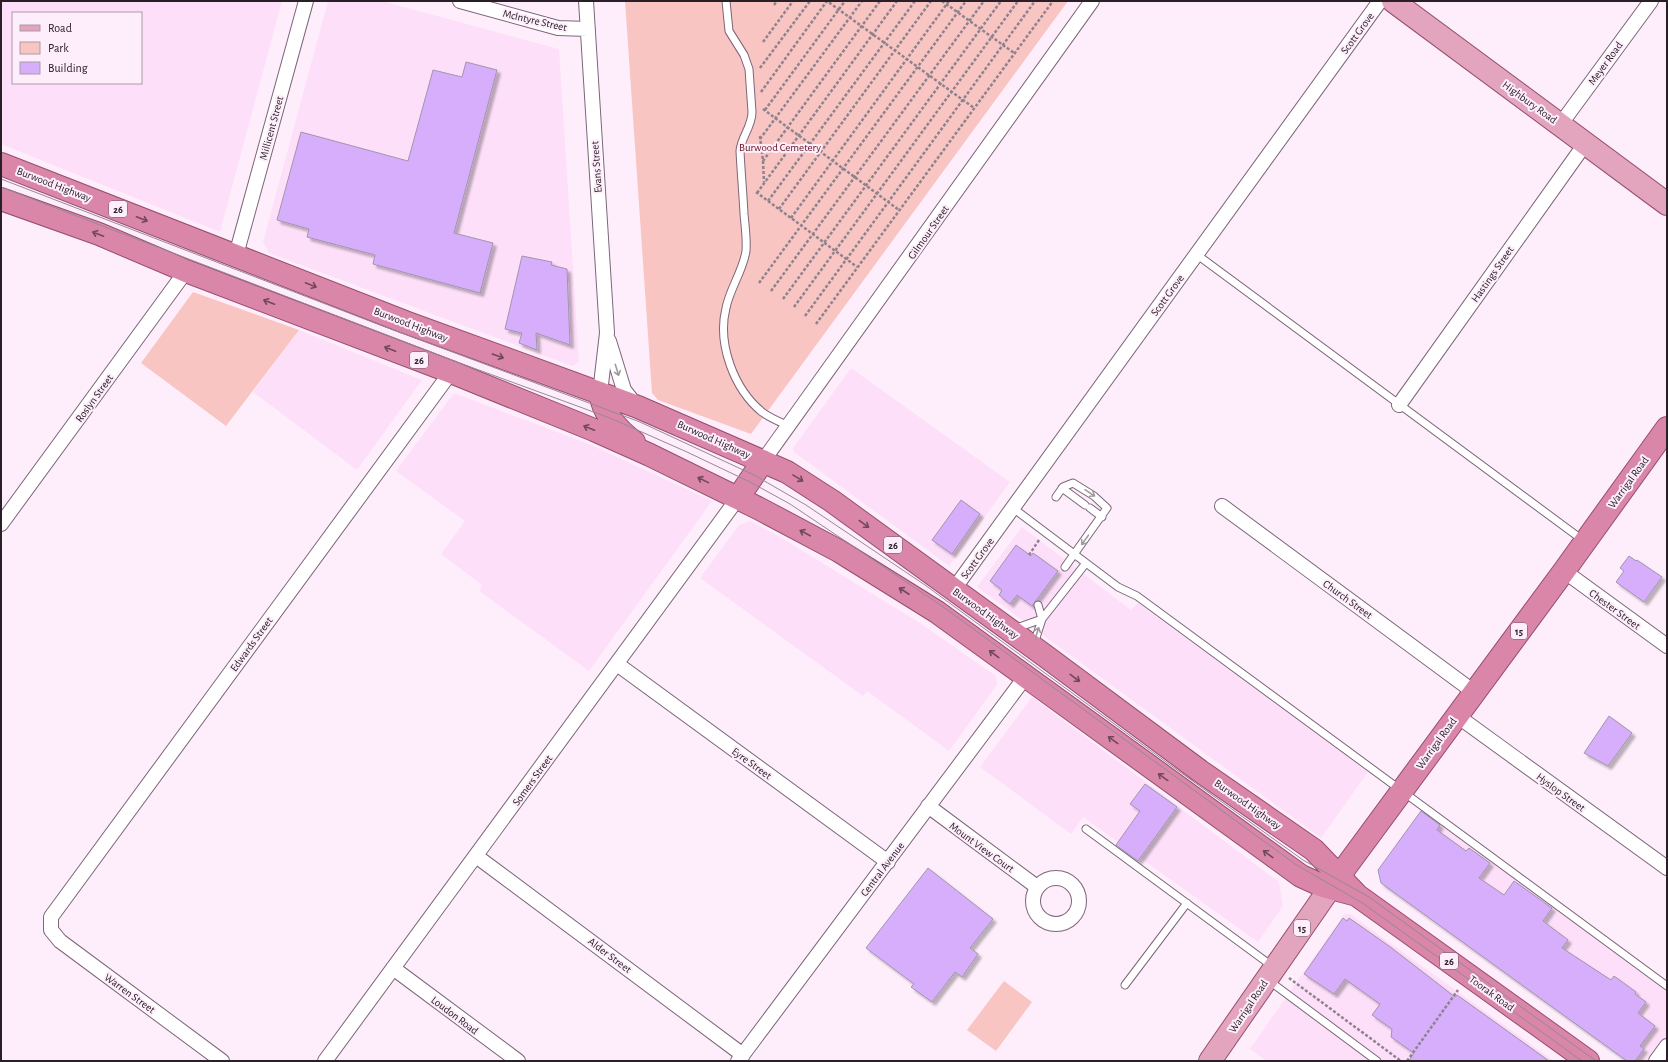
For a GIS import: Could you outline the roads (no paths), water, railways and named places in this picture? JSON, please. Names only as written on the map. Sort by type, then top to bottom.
[{"type":"highway","name":"Burwood Highway","points":[[1,164],[468,346],[638,406],[787,472],[832,501],[1011,630],[1194,766],[1314,850],[1334,882]]},
{"type":"highway","name":"26","points":[[1,199],[99,234],[186,271],[450,372],[650,455],[738,498],[839,552],[937,612],[1279,862],[1301,876],[1334,882]]},
{"type":"highway","points":[[450,372],[468,346]]},
{"type":"highway","points":[[600,393],[604,408],[610,418],[630,439],[650,455]]},
{"type":"highway","name":"Warrigal Road","points":[[1334,882],[1456,715],[1564,571],[1667,428]]},
{"type":"highway","points":[[738,498],[763,461]]},
{"type":"highway","points":[[937,612],[954,589]]},
{"type":"highway","points":[[1026,676],[1038,651]]},
{"type":"highway","name":"Toorak Road","points":[[1334,882],[1358,896],[1588,1061]]},
{"type":"main road","name":"Highbury Road","points":[[1393,1],[1667,204]]},
{"type":"main road","name":"Warrigal Road","points":[[1210,1061],[1334,882]]},
{"type":"street","name":"Millicent Street","points":[[236,255],[306,1]]},
{"type":"street","name":"McIntyre Street","points":[[460,1],[558,28],[588,30]]},
{"type":"street","name":"Evans Street","points":[[586,1],[607,333],[600,393]]},
{"type":"street","name":"Gilmour Street","points":[[763,461],[1092,1]]},
{"type":"street","name":"Scott Grove","points":[[954,589],[1380,1]]},
{"type":"street","name":"Meyer Road","points":[[1560,125],[1651,1]]},
{"type":"street","name":"Hastings Street","points":[[1399,405],[1585,144]]},
{"type":"street","name":"Roslyn Street","points":[[1,524],[186,271]]},
{"type":"street","name":"Evans Street","points":[[607,333],[624,390],[638,406]]},
{"type":"street","name":"Edwards Street","points":[[52,917],[450,372]]},
{"type":"street","name":"Somers Street","points":[[325,1061],[738,498]]},
{"type":"street","name":"Church Street","points":[[1222,506],[1474,692]]},
{"type":"street","name":"Chester Street","points":[[1564,571],[1667,646]]},
{"type":"street","name":"Eyre Street","points":[[616,664],[888,862]]},
{"type":"street","name":"Central Avenue","points":[[741,1058],[1026,676]]},
{"type":"street","name":"Hyslop Street","points":[[1456,715],[1667,868]]},
{"type":"street","name":"Mount View Court","points":[[928,806],[1037,887]]},
{"type":"street","name":"Alder Street","points":[[476,856],[741,1058]]},
{"type":"street","name":"Warren Street","points":[[52,917],[51,930],[60,941],[222,1061]]},
{"type":"street","name":"Loudon Road","points":[[393,968],[518,1061]]},
{"type":"street","points":[[1656,1061],[1667,1046]]},
{"type":"lane","points":[[726,1],[729,31],[747,62],[752,101],[752,119],[740,145],[746,249],[742,267],[726,308],[723,326],[727,358],[734,375],[752,402],[767,415],[789,426]]},
{"type":"lane","points":[[1196,254],[1585,542]]},
{"type":"lane","points":[[1056,497],[1062,488],[1073,483],[1094,496],[1107,508],[1065,567]]},
{"type":"lane","points":[[1062,488],[1102,517]]},
{"type":"lane","points":[[1013,508],[1118,587],[1137,596],[1402,789],[1422,807],[1667,986]]},
{"type":"lane","points":[[1011,630],[1042,619],[1086,563]]},
{"type":"lane","points":[[1038,605],[1042,619],[1038,651]]},
{"type":"lane","points":[[1086,829],[1187,903],[1377,1061]]},
{"type":"lane","points":[[1125,985],[1187,903]]},
{"type":"tram line","points":[[1,179],[380,325],[640,422],[754,475],[806,505],[925,585],[1173,767],[1303,860],[1369,897],[1596,1061]]},
{"type":"tram line","points":[[1,187],[457,362],[610,418],[750,482],[790,504],[942,606],[1295,864],[1364,904],[1582,1061]]},
{"type":"park label","name":"Burwood Cemetery","points":[[780,147]]}]
